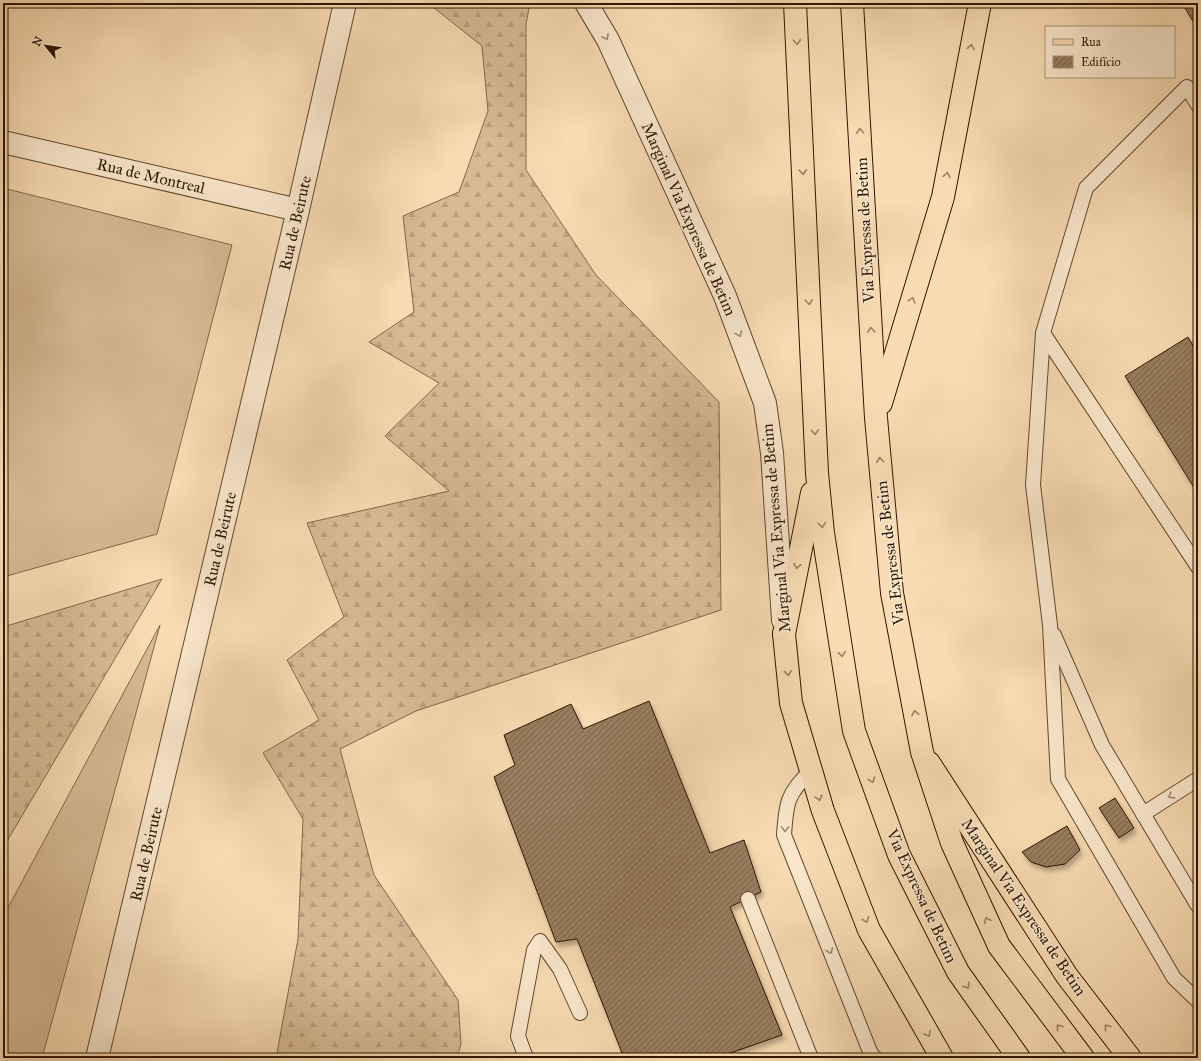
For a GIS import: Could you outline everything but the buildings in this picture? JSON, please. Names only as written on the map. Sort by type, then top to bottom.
[{"type":"main road","name":"Via Expressa de Betim","points":[[795,3],[816,473],[823,533],[854,731],[899,855],[954,965],[1018,1058]]},
{"type":"main road","name":"Via Expressa de Betim","points":[[852,3],[876,418],[892,593],[922,752],[952,843],[999,946],[1083,1058]]},
{"type":"main road","points":[[876,418],[943,197],[980,3]]},
{"type":"main road","points":[[784,634],[816,473]]},
{"type":"main road","name":"Marginal Via Expressa de Betim","points":[[784,634],[791,703],[823,811],[869,930],[942,1058]]},
{"type":"main road","name":"Marginal Via Expressa de Betim","points":[[922,752],[1067,976],[1130,1058]]},
{"type":"street","name":"Rua de Beirute","points":[[97,1058],[298,210],[343,11],[362,3]]},
{"type":"street","name":"Marginal Via Expressa de Betim","points":[[586,3],[608,40],[725,296],[765,403],[772,454],[784,634]]},
{"type":"street","name":"Rua de Montreal","points":[[3,142],[298,210]]},
{"type":"lane","points":[[1198,105],[1187,87],[1086,188],[1043,333],[1033,485],[1050,625],[1058,779],[1174,978],[1198,1002]]},
{"type":"lane","points":[[1043,333],[1198,567]]},
{"type":"lane","points":[[1050,625],[1102,745],[1198,906]]},
{"type":"lane","points":[[811,771],[800,782],[791,795],[786,810],[784,835],[871,1054],[875,1058]]},
{"type":"lane","points":[[1143,814],[1198,779]]},
{"type":"lane","points":[[748,899],[811,1058]]},
{"type":"lane","points":[[526,1058],[518,1036],[534,950],[540,941],[560,969],[580,1013]]},
{"type":"green space","points":[[428,3],[530,3],[526,24],[526,170],[596,275],[719,402],[721,610],[416,711],[340,749],[374,875],[458,1000],[461,1044],[457,1058],[276,1058],[298,939],[303,819],[263,753],[319,720],[287,660],[344,617],[307,523],[449,491],[385,436],[439,383],[369,342],[414,312],[403,216],[459,192],[488,111],[482,46]]},
{"type":"green space","points":[[3,188],[232,245],[157,534],[3,577]]},
{"type":"green space","points":[[162,579],[3,848],[3,627]]},
{"type":"green space","points":[[160,625],[42,1058],[3,1058],[3,917]]}]
